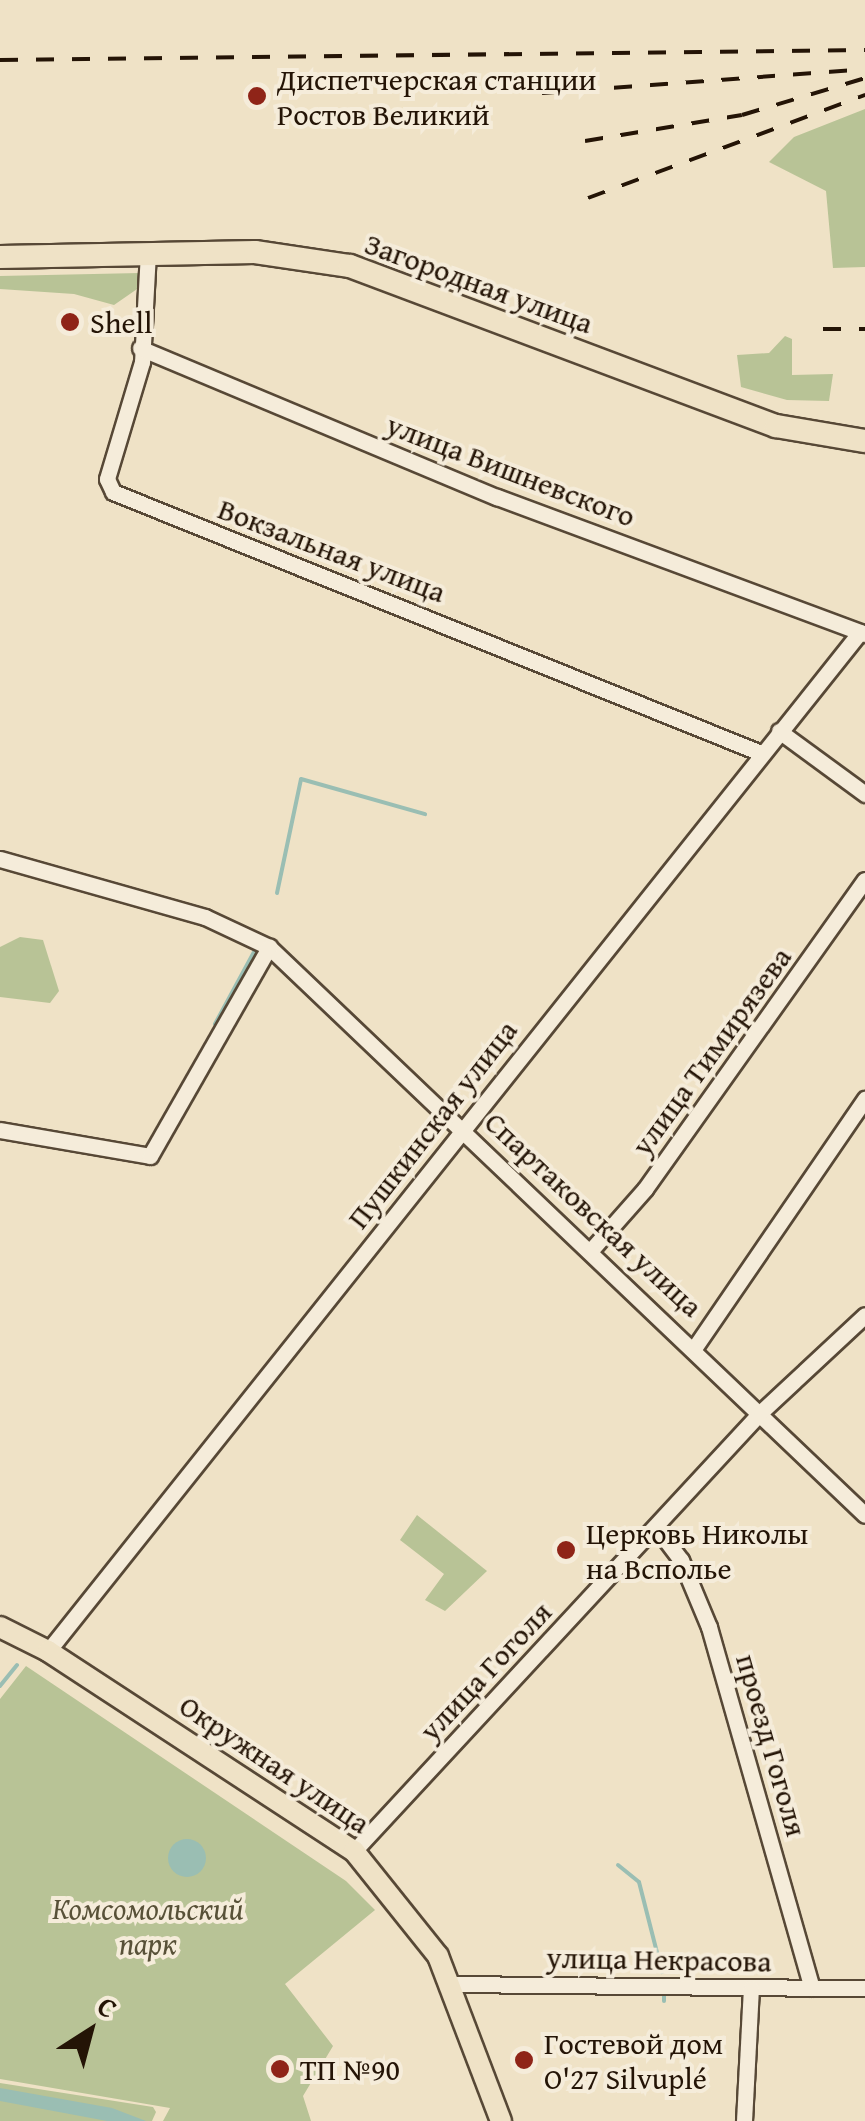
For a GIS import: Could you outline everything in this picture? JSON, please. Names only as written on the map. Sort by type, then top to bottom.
[{"type":"highway","name":"Загородная улица","points":[[0,247],[222,240],[330,251],[430,280],[772,413],[865,428]]},
{"type":"highway","name":"Загородная улица","points":[[0,257],[255,252],[350,266],[776,426],[865,441]]},
{"type":"main road","name":"Окружная улица","points":[[0,1628],[48,1651],[354,1851],[416,1926],[452,1984],[501,2121]]},
{"type":"street","name":"Вокзальная улица","points":[[148,252],[142,362],[106,479],[113,492],[761,753]]},
{"type":"street","name":"улица Вишневского","points":[[140,348],[497,497],[863,633]]},
{"type":"street","name":"Пушкинская улица","points":[[48,1651],[761,753],[863,633]]},
{"type":"street","points":[[779,731],[865,794]]},
{"type":"street","name":"Спартаковская улица","points":[[0,859],[205,917],[270,947],[401,1078],[463,1129],[592,1249],[865,1515]]},
{"type":"street","name":"улица Тимирязева","points":[[592,1249],[656,1173],[865,880]]},
{"type":"street","points":[[0,1130],[150,1156],[270,947]]},
{"type":"street","points":[[695,1347],[865,1099]]},
{"type":"street","name":"улица Гоголя","points":[[354,1851],[761,1412],[865,1314]]},
{"type":"street","name":"проезд Гоголя","points":[[656,1527],[681,1560],[709,1627],[812,1988]]},
{"type":"street","name":"улица Некрасова","points":[[452,1984],[865,1988]]},
{"type":"street","points":[[744,2121],[751,1988]]},
{"type":"green space","points":[[865,109],[865,267],[833,268],[826,191],[769,162],[794,137]]},
{"type":"green space","points":[[140,273],[140,287],[114,305],[74,294],[0,289],[0,276]]},
{"type":"green space","points":[[785,336],[792,339],[792,375],[833,374],[829,401],[787,400],[741,387],[737,355],[769,353]]},
{"type":"green space","points":[[20,937],[43,940],[59,991],[50,1003],[0,997],[0,947]]},
{"type":"green space","points":[[417,1515],[487,1571],[445,1611],[425,1600],[444,1574],[400,1540]]},
{"type":"green space","name":"Комсомольский парк","points":[[26,1666],[346,1881],[375,1910],[285,1984],[333,2046],[303,2096],[311,2121],[163,2121],[170,2108],[0,2079],[0,1699]]},
{"type":"green space","points":[[0,2083],[153,2107],[156,2112],[152,2121],[0,2121]]},
{"type":"water","points":[[187,1839],[200,1845],[206,1858],[200,1871],[187,1877],[174,1871],[168,1858],[174,1845]]},
{"type":"water","points":[[0,2088],[112,2108],[146,2121],[107,2121],[0,2101]]},
{"type":"waterway","points":[[277,893],[301,779],[425,814]]},
{"type":"waterway","points":[[215,1024],[254,952]]},
{"type":"waterway","points":[[0,1686],[17,1665]]},
{"type":"waterway","points":[[618,1865],[639,1882],[662,1972]]},
{"type":"waterway","points":[[664,1996],[664,2001]]},
{"type":"railway","points":[[0,60],[865,50]]},
{"type":"railway","points":[[542,93],[865,69]]},
{"type":"railway","points":[[585,141],[742,115],[865,78]]},
{"type":"railway","points":[[588,198],[865,95]]},
{"type":"railway","points":[[823,329],[865,329]]},
{"type":"place","name":"Диспетчерская станции Ростов Великий","points":[[257,96]]},
{"type":"place","name":"Shell","points":[[70,322]]},
{"type":"place","name":"Церковь Николы на Всполье","points":[[566,1550]]},
{"type":"place","name":"Гостевой дом O'27 Silvuplé","points":[[524,2060]]},
{"type":"place","name":"ТП №90","points":[[280,2069]]}]
